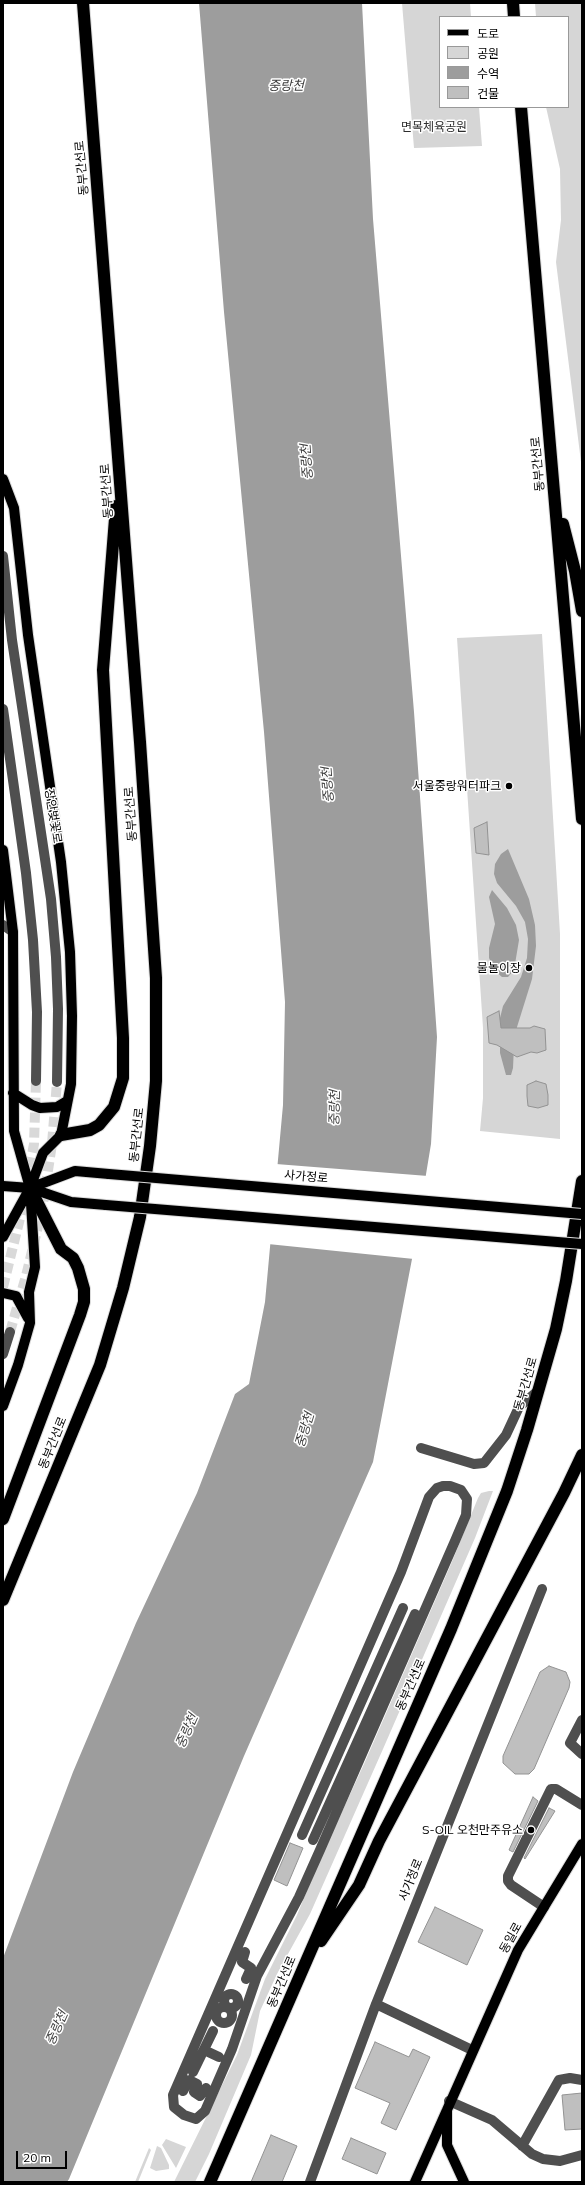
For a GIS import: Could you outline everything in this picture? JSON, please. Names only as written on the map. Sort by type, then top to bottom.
[{"type":"highway","name":"동부간선로","points":[[3,1600],[100,1365],[123,1288],[138,1224],[150,1146],[156,1081],[156,978],[83,3]]},
{"type":"highway","points":[[513,3],[514,16]]},
{"type":"highway","name":"동부간선로","points":[[522,108],[582,819]]},
{"type":"highway","points":[[61,1135],[90,1130],[99,1125],[114,1107],[123,1078],[123,1038],[103,670],[119,469]]},
{"type":"highway","points":[[555,491],[575,571],[582,611]]},
{"type":"highway","name":"동부간선로","points":[[210,2182],[482,1553],[507,1491],[539,1390],[556,1329],[566,1281],[582,1181]]},
{"type":"highway","points":[[3,1519],[84,1302],[84,1289],[78,1268],[73,1258],[61,1249],[30,1188]]},
{"type":"highway","points":[[304,1965],[359,1885],[379,1841],[561,1500],[582,1455]]},
{"type":"main road","points":[[3,479],[14,508],[28,635],[61,862],[70,952],[72,1016],[71,1084],[61,1135],[43,1153],[30,1188],[3,1237]]},
{"type":"main road","points":[[3,850],[13,932],[14,1131],[30,1188],[35,1267],[30,1292],[30,1323],[18,1366],[3,1406]]},
{"type":"main road","points":[[13,1093],[32,1105],[40,1108],[57,1107],[67,1101]]},
{"type":"main road","name":"사가정로","points":[[30,1188],[75,1171],[582,1214]]},
{"type":"main road","name":"사가정로","points":[[3,1186],[30,1188],[71,1202],[582,1244]]},
{"type":"main road","points":[[3,1293],[16,1296],[23,1306],[30,1323]]},
{"type":"main road","name":"동일로","points":[[415,2182],[448,2104],[518,1950],[582,1844]]},
{"type":"main road","points":[[448,2104],[448,2145],[464,2182]]},
{"type":"street","name":"장안벚꽃로","points":[[3,556],[12,640],[51,899],[56,958],[58,1009],[57,1082]]},
{"type":"street","points":[[3,709],[32,933],[37,1012],[36,1081]]},
{"type":"street","points":[[3,924],[13,932]]},
{"type":"street","points":[[3,1354],[10,1332]]},
{"type":"street","points":[[421,1448],[474,1464],[484,1463],[506,1435],[519,1407],[539,1390]]},
{"type":"street","points":[[450,1486],[465,1494],[467,1499],[466,1515],[400,1659],[339,1796],[298,1897],[257,1976],[232,2049],[204,2111],[196,2119],[184,2116],[174,2107],[173,2095],[398,1580],[429,1497],[437,1488],[450,1486]]},
{"type":"street","name":"사가정로","points":[[310,2182],[376,2004],[542,1590]]},
{"type":"street","points":[[302,1835],[403,1608]]},
{"type":"street","points":[[400,1659],[415,1614]]},
{"type":"street","points":[[582,1720],[570,1743],[582,1754]]},
{"type":"street","points":[[544,1907],[511,1885],[508,1881],[508,1876],[550,1789],[556,1788],[582,1805]]},
{"type":"street","points":[[313,1840],[339,1796]]},
{"type":"street","points":[[245,1952],[242,1962],[251,1968],[246,1979]]},
{"type":"street","points":[[227,2007],[234,2007],[238,2003],[238,1998],[234,1989]]},
{"type":"street","points":[[376,2004],[472,2050]]},
{"type":"street","points":[[193,2072],[213,2030]]},
{"type":"street","points":[[204,2050],[219,2057]]},
{"type":"street","points":[[522,2146],[559,2080],[570,2078],[582,2080]]},
{"type":"street","points":[[183,2091],[189,2080],[197,2084],[194,2092],[200,2096],[206,2088]]},
{"type":"street","points":[[448,2104],[492,2120],[522,2146],[543,2159],[560,2161],[582,2155]]},
{"type":"green space","name":"면목체육공원","points":[[402,3],[470,3],[471,16],[439,16],[439,108],[479,108],[482,146],[414,148]]},
{"type":"green space","points":[[535,3],[582,3],[582,470],[556,262],[561,220],[560,169],[546,108],[569,108],[569,16],[536,16]]},
{"type":"green space","name":"서울중랑워터파크","points":[[542,634],[560,934],[560,1139],[480,1131],[483,1098],[483,1028],[457,638]]},
{"type":"green space","points":[[493,1491],[475,1538],[383,1749],[310,1914],[277,1974],[260,2011],[251,2055],[209,2154],[195,2182],[174,2182],[237,2055],[265,1979],[297,1915],[318,1864],[364,1764],[478,1498],[481,1493]]},
{"type":"green space","points":[[166,2139],[186,2147],[176,2168],[162,2145]]},
{"type":"green space","points":[[157,2146],[161,2148],[169,2165],[169,2169],[156,2171],[150,2168]]},
{"type":"green space","points":[[149,2148],[151,2150],[138,2182],[135,2182]]},
{"type":"water","name":"중랑천","points":[[199,3],[362,3],[373,219],[414,712],[437,1037],[431,1144],[412,1259],[373,1462],[244,1756],[69,2179],[67,2182],[3,2182],[3,1958],[73,1772],[136,1623],[197,1493],[235,1394],[249,1384],[265,1302],[283,1105],[285,1002],[264,732],[224,312]]},
{"type":"water","name":"물놀이장","points":[[508,849],[529,899],[535,925],[536,946],[532,979],[517,1027],[511,1075],[506,1075],[500,1053],[500,1018],[503,1006],[521,977],[527,958],[528,939],[525,922],[516,906],[497,883],[494,874],[495,864],[501,854]]},
{"type":"water","name":"물놀이장","points":[[492,890],[507,908],[516,925],[519,940],[514,970],[508,977],[502,977],[495,971],[489,958],[489,948],[495,924],[489,897]]},
{"type":"pier","points":[[276,1164],[428,1176],[414,1259],[268,1244]]},
{"type":"building","points":[[487,822],[489,855],[476,853],[474,828]]},
{"type":"building","points":[[499,1011],[501,1028],[530,1028],[534,1026],[545,1029],[546,1050],[537,1053],[531,1052],[517,1057],[497,1045],[489,1043],[487,1017]]},
{"type":"building","points":[[536,1081],[546,1084],[548,1095],[548,1105],[538,1108],[528,1106],[527,1096],[527,1085]]},
{"type":"building","points":[[549,1666],[566,1672],[570,1682],[569,1688],[534,1769],[529,1774],[515,1774],[503,1763],[503,1756],[540,1672]]},
{"type":"building","points":[[533,1797],[538,1801],[513,1852],[509,1850]]},
{"type":"building","points":[[549,1808],[555,1811],[525,1859],[524,1858]]},
{"type":"building","points":[[290,1843],[303,1848],[287,1886],[274,1880]]},
{"type":"building","points":[[435,1907],[483,1930],[467,1965],[418,1942]]},
{"type":"building","points":[[375,2042],[409,2057],[413,2049],[430,2057],[396,2130],[381,2123],[390,2103],[355,2088]]},
{"type":"building","points":[[582,2093],[582,2129],[565,2130],[562,2095]]},
{"type":"building","points":[[271,2135],[297,2146],[282,2182],[251,2182]]},
{"type":"building","points":[[351,2138],[386,2153],[377,2174],[342,2159]]},
{"type":"tunnel","points":[[27,1182],[34,1144],[36,1081]]},
{"type":"tunnel","points":[[10,1332],[26,1276],[42,1210],[52,1144],[57,1082]]},
{"type":"tunnel","points":[[3,1287],[24,1202]]},
{"type":"place","name":"서울중랑워터파크","points":[[509,786]]},
{"type":"place","name":"물놀이장","points":[[529,968]]},
{"type":"place","name":"S-OIL 오천만주유소","points":[[531,1830]]}]
